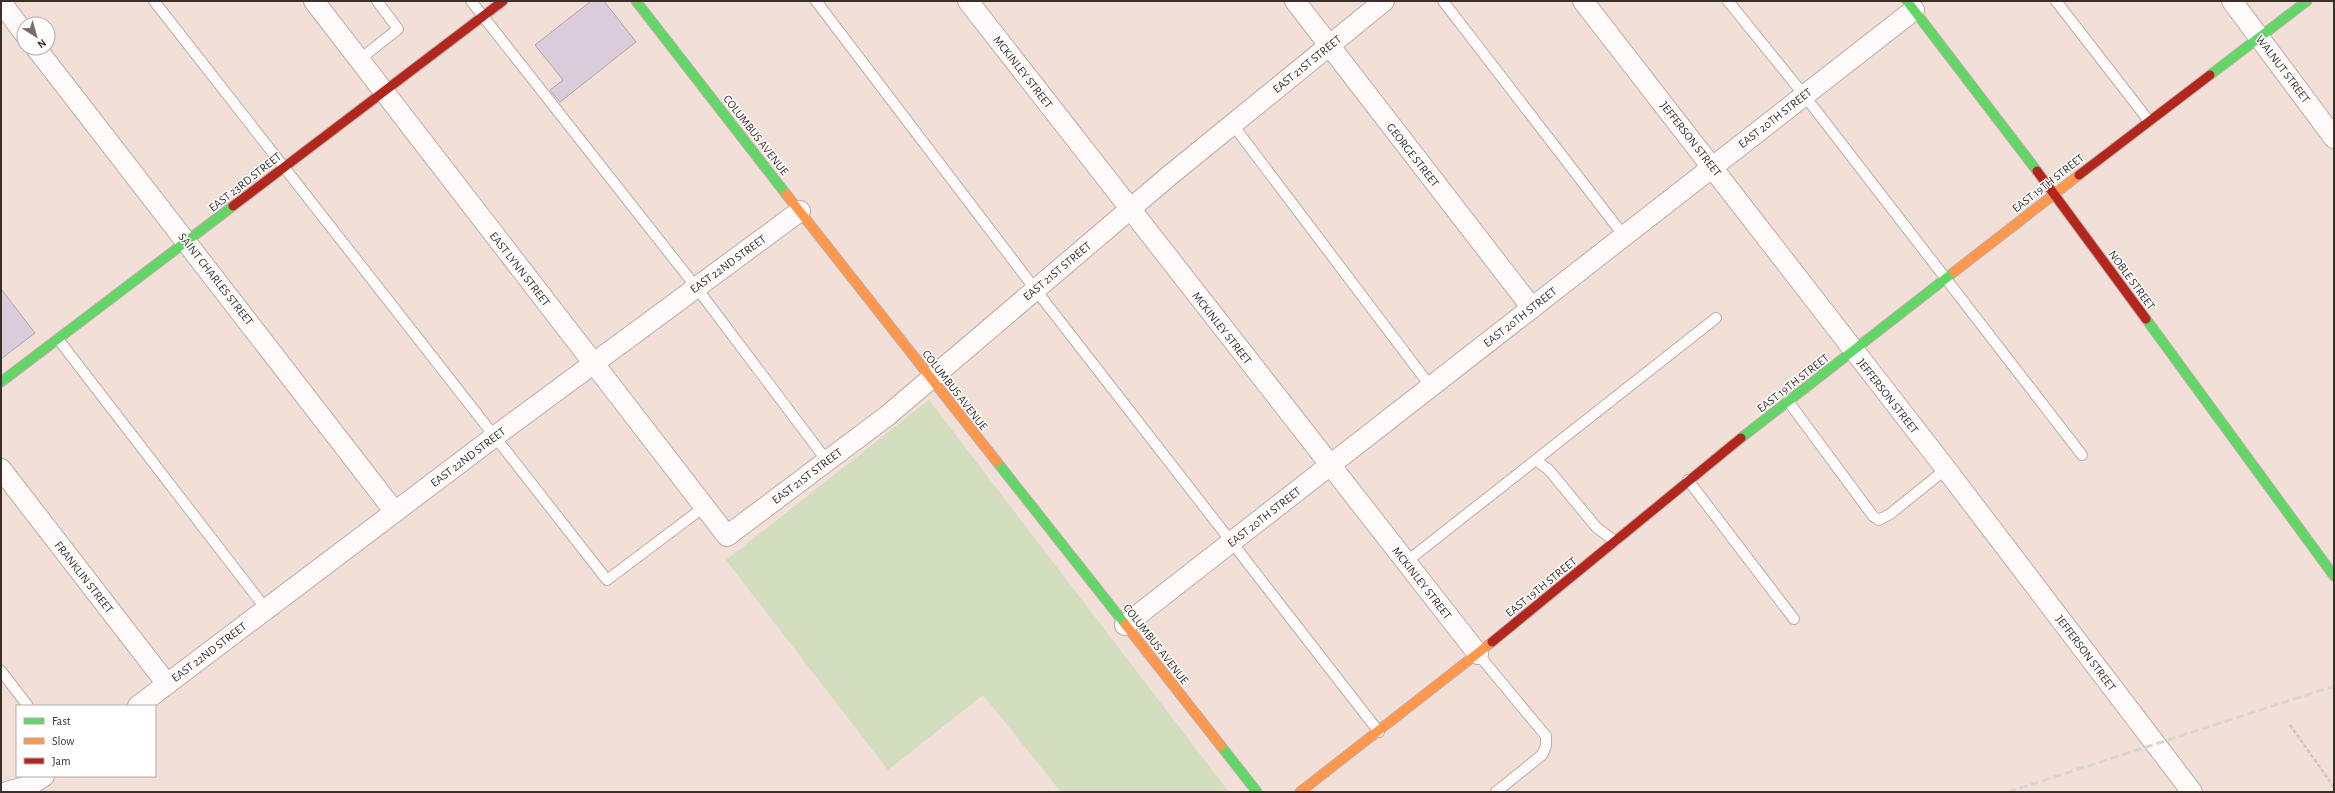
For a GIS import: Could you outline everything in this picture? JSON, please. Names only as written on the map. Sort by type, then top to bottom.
[{"type":"street","name":"EAST LYNN STREET","points":[[314,1],[727,536]]},
{"type":"street","name":"EAST 23RD STREET","points":[[1,382],[503,1]]},
{"type":"street","name":"COLUMBUS AVENUE","points":[[636,1],[930,378],[1257,792]]},
{"type":"street","name":"MCKINLEY STREET","points":[[968,1],[1478,654]]},
{"type":"street","name":"GEORGE STREET","points":[[1295,1],[1532,308]]},
{"type":"street","name":"EAST 21ST STREET","points":[[727,536],[887,416],[1035,289],[1384,1]]},
{"type":"street","name":"JEFFERSON STREET","points":[[1583,1],[1713,167],[1853,352],[1946,469],[2192,792]]},
{"type":"street","name":"WALNUT STREET","points":[[2232,1],[2334,138]]},
{"type":"street","name":"EAST 19TH STREET","points":[[1300,792],[1478,654],[1688,480],[1788,401],[1853,352],[2149,120],[2307,1]]},
{"type":"street","points":[[1,2],[16,22]]},
{"type":"street","name":"EAST 20TH STREET","points":[[1126,625],[1804,96],[1910,5]]},
{"type":"street","name":"NOBLE STREET","points":[[1910,5],[2054,194],[2334,576]]},
{"type":"street","name":"SAINT CHARLES STREET","points":[[42,56],[395,512]]},
{"type":"street","name":"EAST 22ND STREET","points":[[139,705],[494,437],[800,211]]},
{"type":"street","name":"FRANKLIN STREET","points":[[1,469],[167,684]]},
{"type":"street","points":[[7,792],[29,786],[42,777]]},
{"type":"lane","points":[[154,1],[283,168],[607,580],[704,506]]},
{"type":"lane","points":[[359,60],[398,29],[377,1]]},
{"type":"lane","points":[[471,1],[696,288],[827,461]]},
{"type":"lane","points":[[816,1],[1035,289],[1379,732]]},
{"type":"lane","points":[[1442,1],[1624,236]]},
{"type":"lane","points":[[1728,1],[1804,96],[2082,456]]},
{"type":"lane","points":[[2056,1],[2149,120]]},
{"type":"lane","points":[[1233,125],[1431,387]]},
{"type":"lane","points":[[1406,562],[1537,461],[1716,318]]},
{"type":"lane","points":[[58,339],[266,610]]},
{"type":"lane","points":[[1788,401],[1873,516],[1879,520],[1890,514],[1946,469]]},
{"type":"lane","points":[[1537,461],[1550,470],[1597,528],[1615,541]]},
{"type":"lane","points":[[1688,480],[1794,619]]},
{"type":"lane","points":[[1478,654],[1546,736],[1546,746],[1542,755],[1496,792]]},
{"type":"lane","points":[[1,671],[27,705]]},
{"type":"path","points":[[2290,726],[2334,787]]},
{"type":"green space","points":[[929,400],[1229,792],[1061,792],[983,695],[888,770],[726,560]]},
{"type":"building","points":[[591,1],[604,1],[636,42],[560,102],[550,90],[563,80],[535,45]]},
{"type":"building","points":[[1,289],[35,333],[1,359]]},
{"type":"railway","points":[[2008,792],[2334,686]]},
{"type":"traffic: fast","points":[[636,1],[786,194]]},
{"type":"traffic: fast","points":[[1907,1],[2037,171]]},
{"type":"traffic: fast","points":[[2210,75],[2307,1]]},
{"type":"traffic: fast","points":[[1,382],[233,206]]},
{"type":"traffic: fast","points":[[1741,438],[1954,272]]},
{"type":"traffic: fast","points":[[2146,319],[2334,576]]},
{"type":"traffic: fast","points":[[997,462],[1125,624]]},
{"type":"traffic: fast","points":[[1221,746],[1257,792]]},
{"type":"traffic: slow","points":[[1954,272],[2079,175]]},
{"type":"traffic: slow","points":[[786,194],[997,462]]},
{"type":"traffic: slow","points":[[1125,624],[1221,746]]},
{"type":"traffic: slow","points":[[1300,792],[1492,642]]},
{"type":"traffic: jam","points":[[233,206],[503,1]]},
{"type":"traffic: jam","points":[[2079,175],[2210,75]]},
{"type":"traffic: jam","points":[[2037,171],[2146,319]]},
{"type":"traffic: jam","points":[[1492,642],[1741,438]]}]
